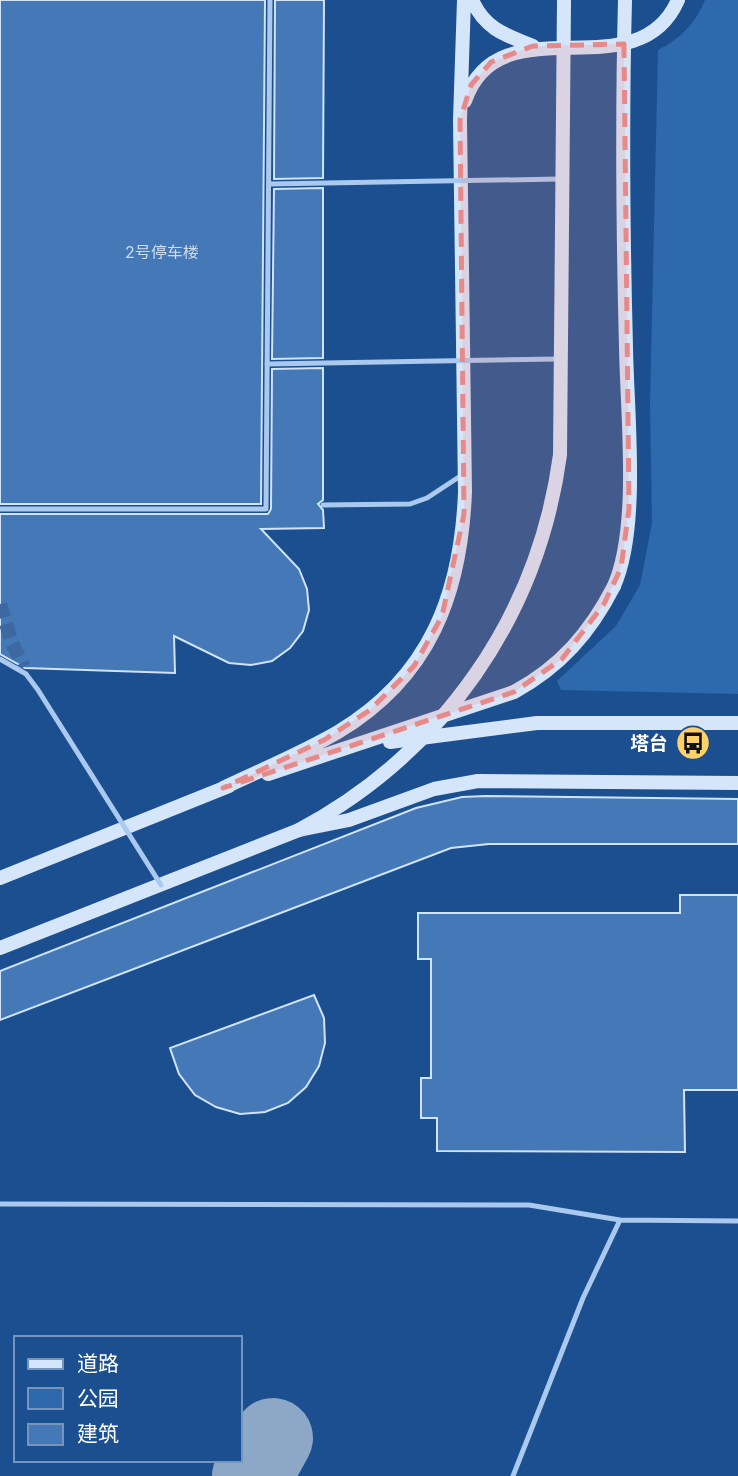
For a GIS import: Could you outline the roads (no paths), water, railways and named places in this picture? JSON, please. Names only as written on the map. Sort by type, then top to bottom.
[{"type":"street","points":[[0,878],[223,788],[339,731],[386,696],[414,666],[436,631],[451,590],[463,530],[465,472],[460,120],[464,0]]},
{"type":"street","points":[[472,0],[481,17],[492,28],[506,37],[533,46]]},
{"type":"street","points":[[0,948],[299,830],[330,812],[385,773],[420,741],[469,684],[510,618],[534,566],[552,506],[560,455],[564,0]]},
{"type":"street","points":[[223,788],[497,700],[531,683],[548,672],[578,643],[614,586],[625,550],[629,509],[625,300],[625,0]]},
{"type":"street","points":[[460,120],[467,93],[485,66],[508,54],[533,46],[632,43],[663,25],[678,0]]},
{"type":"street","points":[[24,667],[125,829]]},
{"type":"street","points":[[351,748],[537,723],[738,723]]},
{"type":"street","points":[[299,830],[349,821],[424,792],[478,781],[738,783]]},
{"type":"lane","points":[[0,509],[266,509],[270,0]]},
{"type":"lane","points":[[269,184],[564,179]]},
{"type":"lane","points":[[267,364],[562,359]]},
{"type":"lane","points":[[323,505],[410,504],[427,498],[465,472]]},
{"type":"lane","points":[[0,659],[20,669],[32,681],[161,885]]},
{"type":"lane","points":[[0,1204],[529,1205],[620,1220],[738,1221]]},
{"type":"lane","points":[[513,1476],[583,1298],[620,1220]]},
{"type":"tunnel","points":[[0,604],[12,643],[24,667]]},
{"type":"place","name":"塔台","points":[[693,743]]}]
